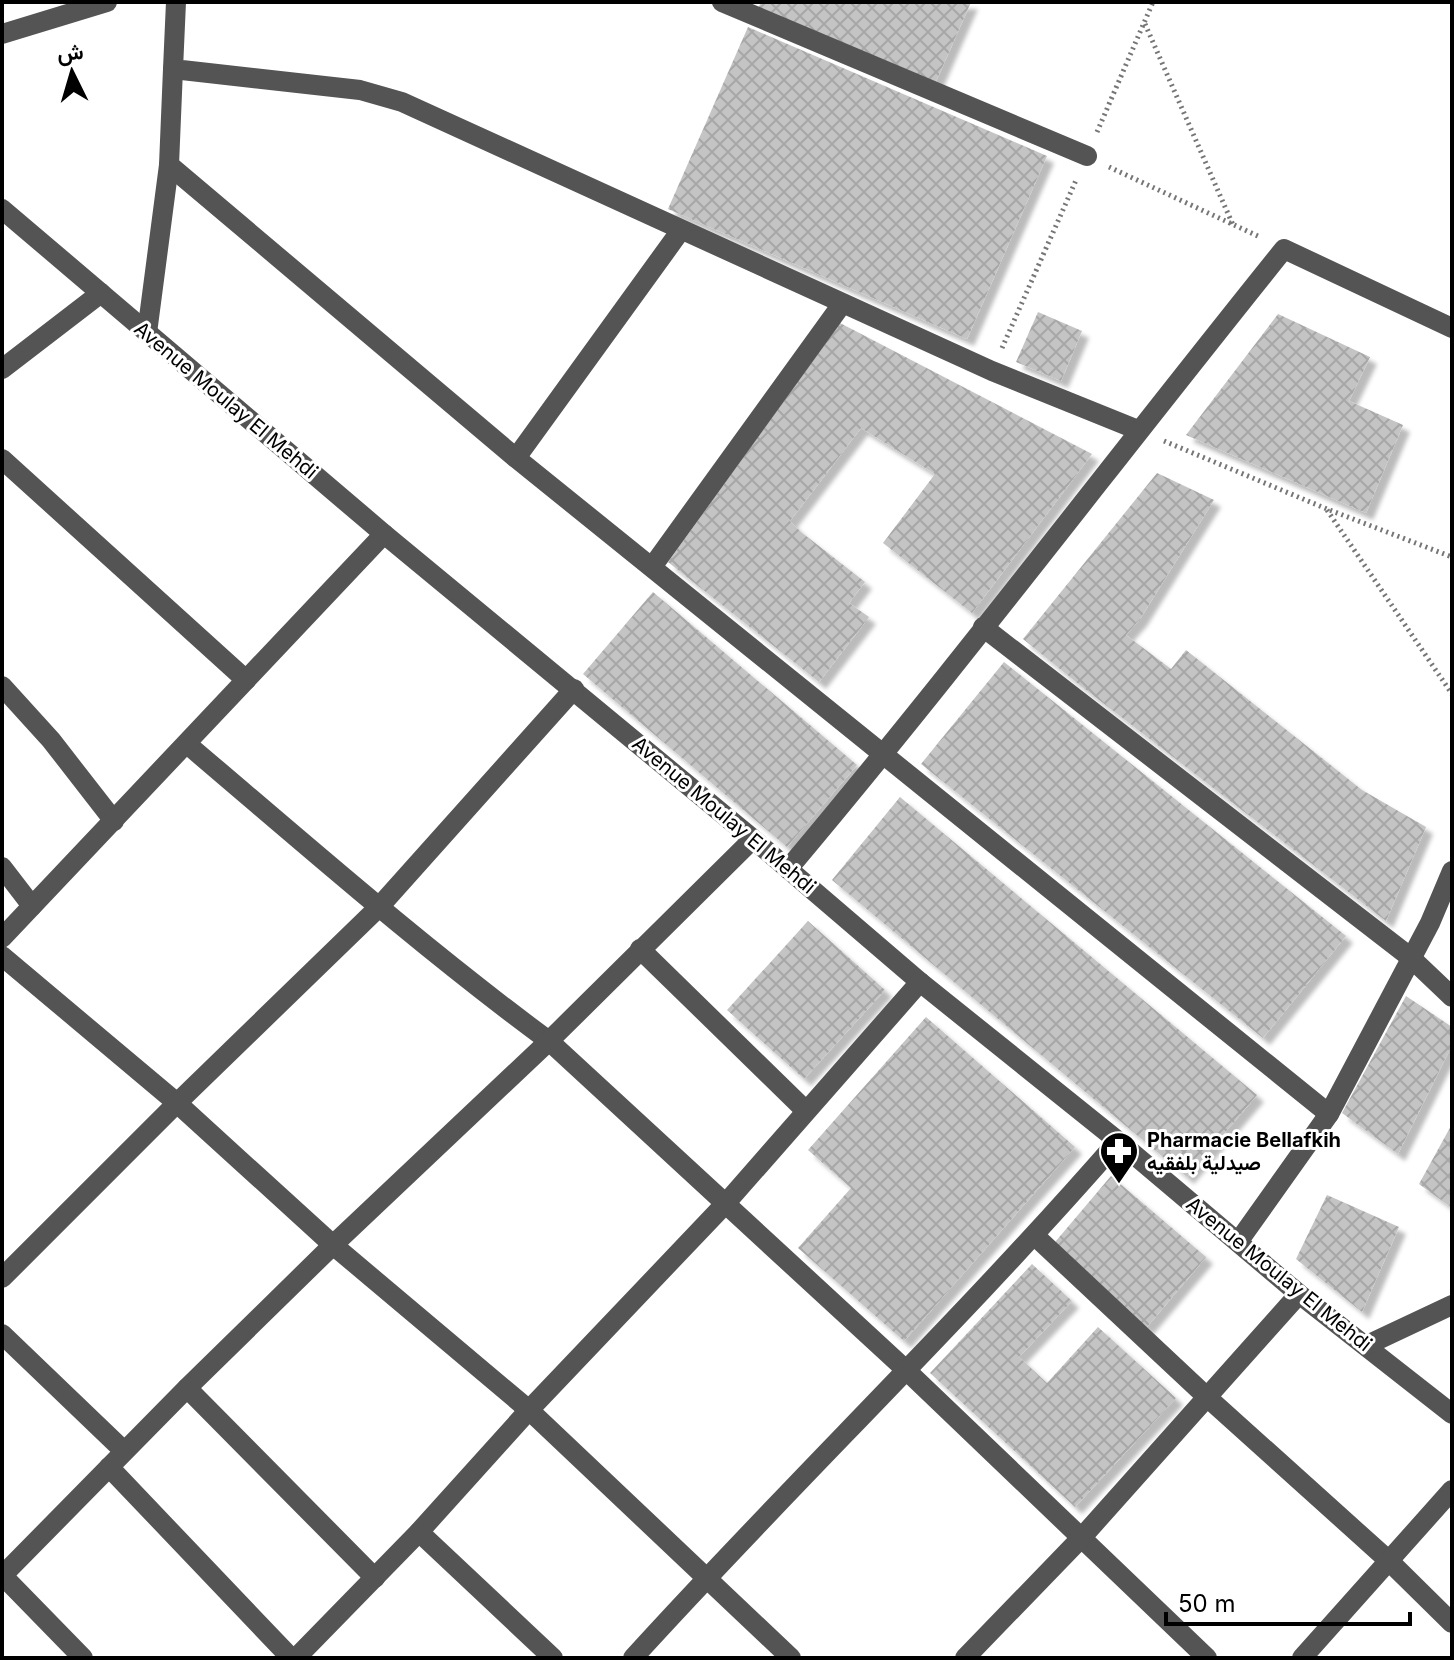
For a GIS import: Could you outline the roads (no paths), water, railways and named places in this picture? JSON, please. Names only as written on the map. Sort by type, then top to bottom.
[{"type":"street","points":[[2,34],[107,2]]},
{"type":"street","points":[[147,333],[169,165],[176,2]]},
{"type":"street","points":[[722,2],[1087,156]]},
{"type":"street","points":[[173,69],[360,90],[402,102],[992,371],[1138,430]]},
{"type":"street","points":[[169,165],[516,458],[1329,1114]]},
{"type":"street","name":"Avenue Moulay El Mehdi","points":[[2,209],[384,534],[574,689],[920,982],[1118,1141],[1299,1294],[1452,1414]]},
{"type":"street","points":[[516,458],[681,230]]},
{"type":"street","points":[[788,869],[883,755],[1284,249],[1452,328]]},
{"type":"street","points":[[2,369],[101,293]]},
{"type":"street","points":[[652,567],[842,304]]},
{"type":"street","points":[[2,459],[246,680]]},
{"type":"street","points":[[2,938],[384,534]]},
{"type":"street","points":[[983,627],[1410,957],[1452,997]]},
{"type":"street","points":[[2,686],[51,740],[114,821]]},
{"type":"street","points":[[2,1278],[379,907],[574,689]]},
{"type":"street","points":[[187,744],[379,907],[549,1041],[906,1370],[1083,1536],[1207,1658]]},
{"type":"street","points":[[83,1658],[2,1575],[187,1388],[549,1041],[753,839]]},
{"type":"street","points":[[2,867],[32,906]]},
{"type":"street","points":[[1238,1242],[1329,1114],[1430,923],[1452,871]]},
{"type":"street","points":[[640,949],[805,1110]]},
{"type":"street","points":[[2,956],[177,1103],[333,1245],[529,1410],[791,1658]]},
{"type":"street","points":[[109,1467],[294,1658],[419,1532],[529,1410],[726,1203],[920,982]]},
{"type":"street","points":[[633,1658],[1035,1236],[1118,1141]]},
{"type":"street","points":[[1035,1236],[1388,1560],[1452,1623]]},
{"type":"street","points":[[965,1658],[1083,1536],[1299,1294]]},
{"type":"street","points":[[1367,1345],[1452,1305]]},
{"type":"street","points":[[2,1334],[124,1451]]},
{"type":"street","points":[[187,1388],[375,1578]]},
{"type":"street","points":[[1302,1658],[1452,1490]]},
{"type":"street","points":[[419,1532],[553,1658]]},
{"type":"place","name":"Pharmacie Bellafkih صيدلية بلفقيه","points":[[1119,1185]]}]
